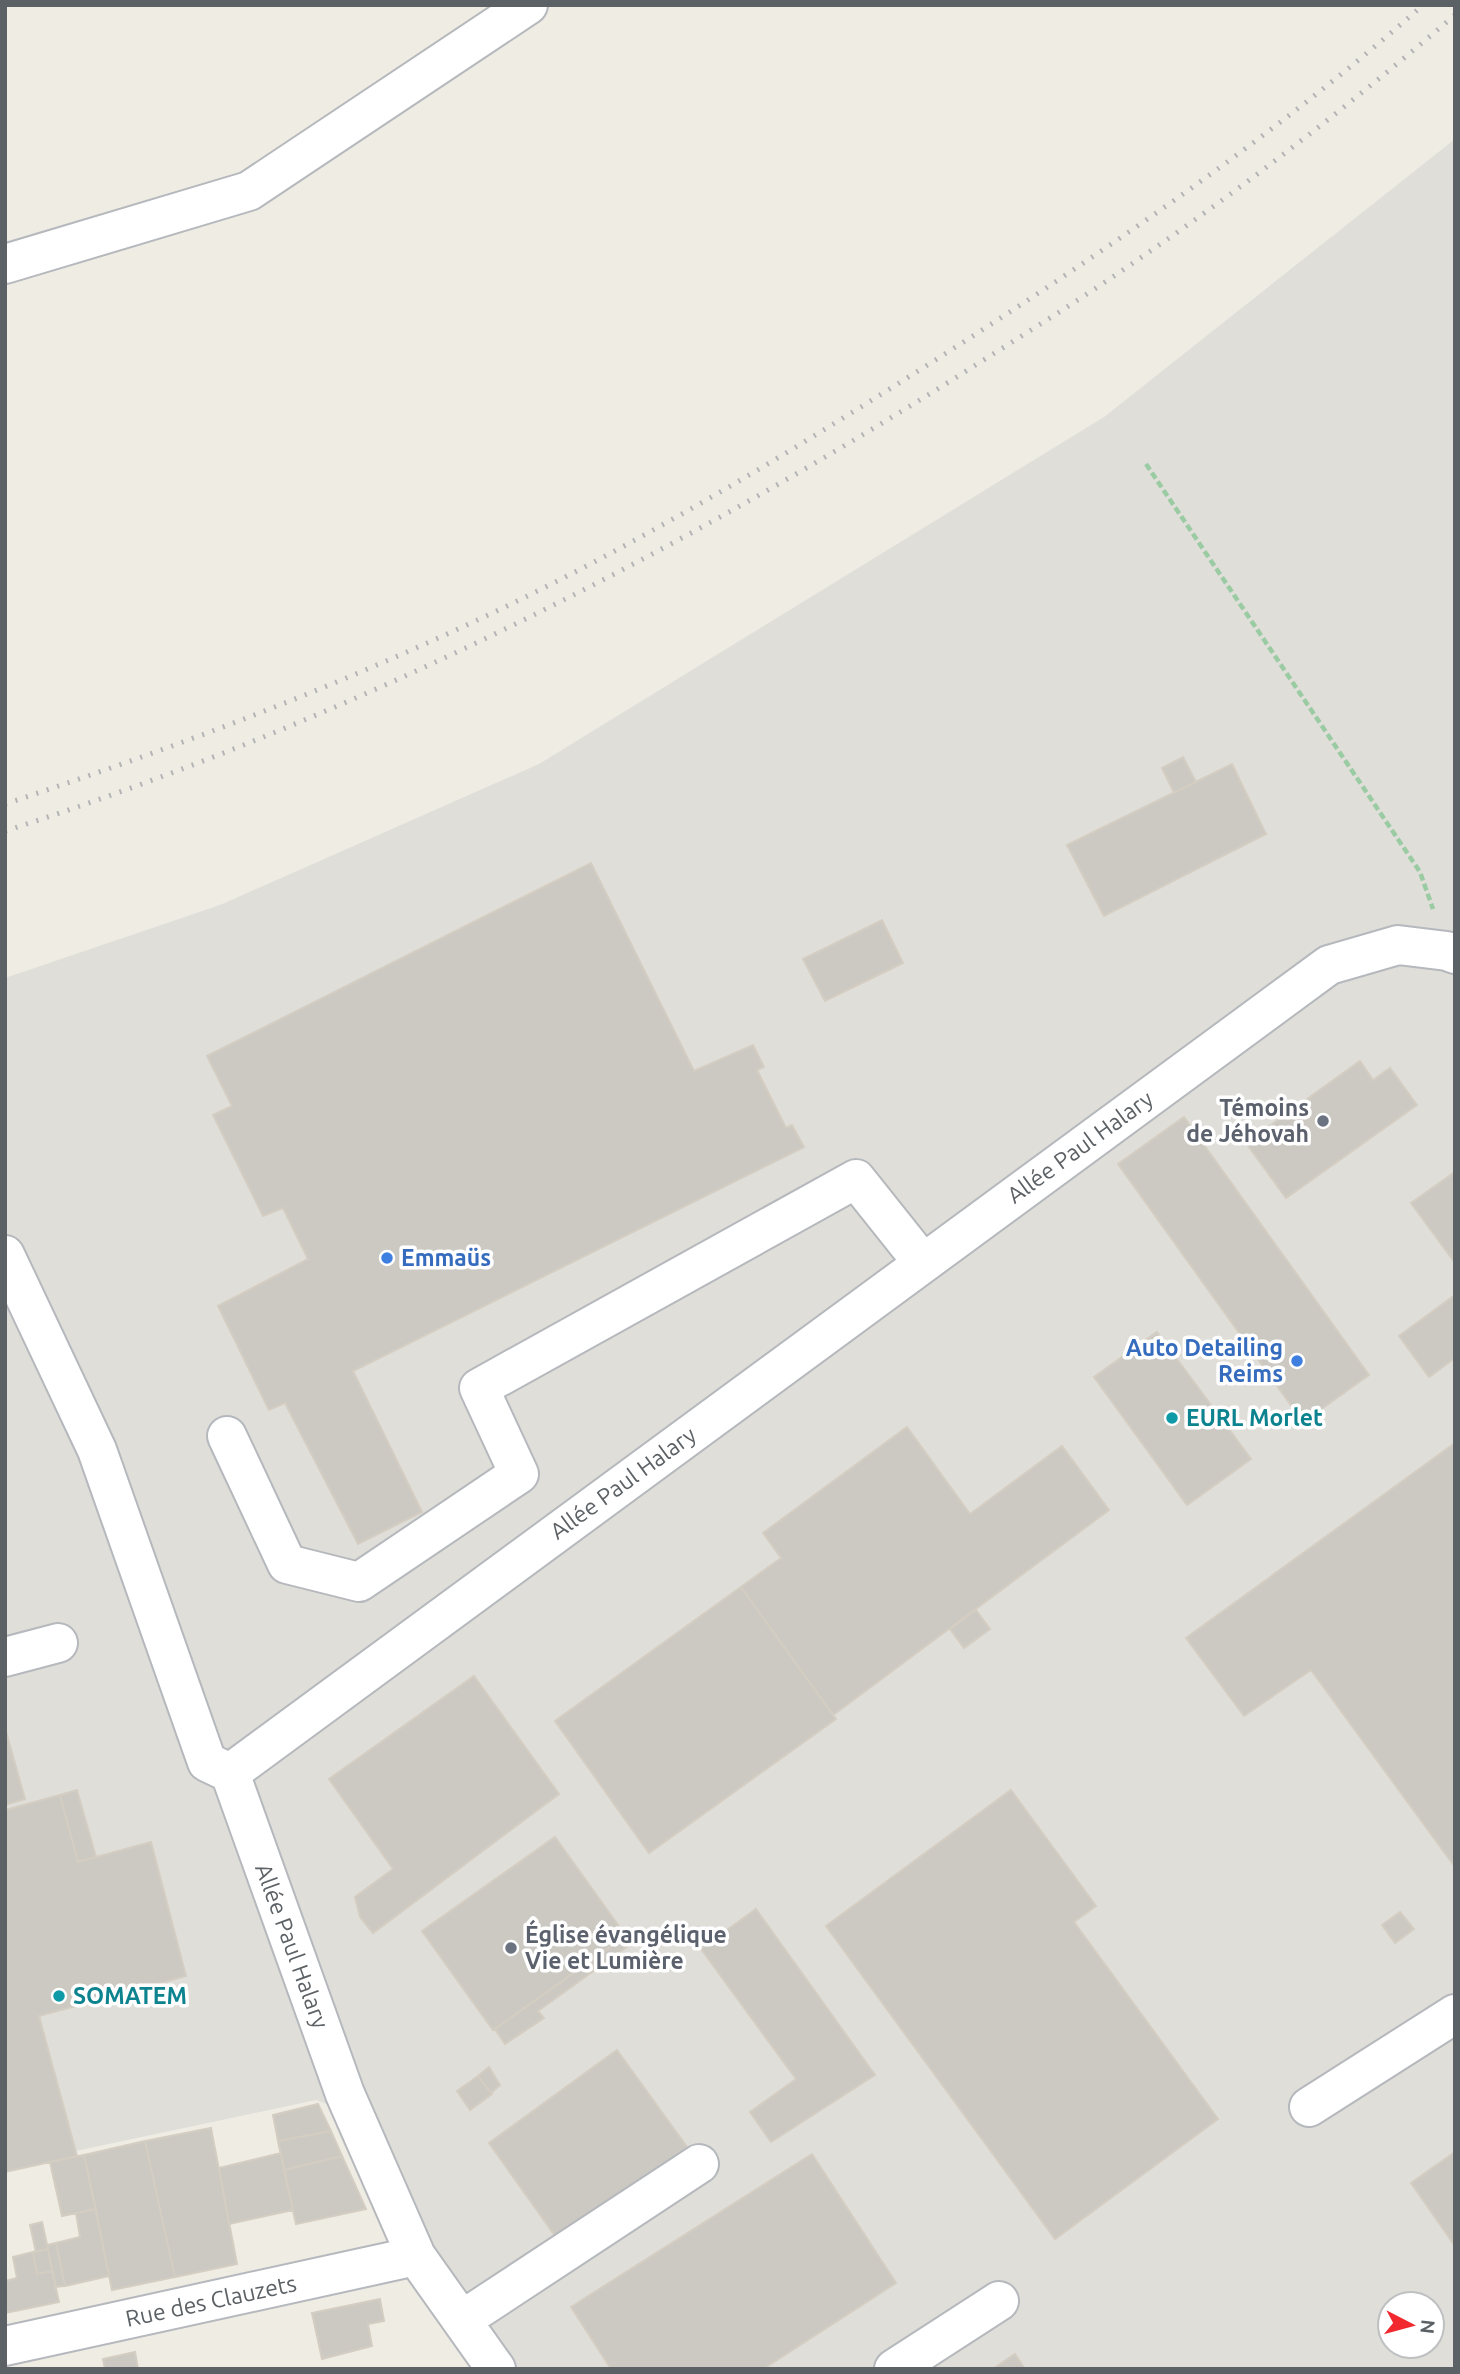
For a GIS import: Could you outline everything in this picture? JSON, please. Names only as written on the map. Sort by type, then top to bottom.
[{"type":"street","points":[[5,264],[249,191],[528,5]]},
{"type":"street","name":"Allée Paul Halary","points":[[496,2369],[416,2256],[345,2094],[230,1773],[1329,965],[1398,945],[1451,953]]},
{"type":"street","points":[[226,1436],[286,1564],[359,1582],[519,1474],[479,1388],[856,1179],[923,1263]]},
{"type":"street","points":[[5,1255],[97,1450],[207,1762],[230,1773]]},
{"type":"street","points":[[5,1657],[58,1643]]},
{"type":"street","points":[[1309,2106],[1455,2014]]},
{"type":"street","points":[[462,2320],[699,2164]]},
{"type":"street","name":"Rue des Clauzets","points":[[5,2346],[416,2256]]},
{"type":"street","points":[[894,2369],[999,2301]]},
{"type":"path","points":[[1146,464],[1420,872],[1451,953]]},
{"type":"shaded area","points":[[1455,139],[1455,2369],[475,2369],[332,2106],[316,2100],[5,2166],[5,978],[220,905],[539,764],[1104,417]]},
{"type":"building","points":[[1183,757],[1196,782],[1174,793],[1162,768]]},
{"type":"building","points":[[1232,764],[1266,834],[1104,916],[1067,845]]},
{"type":"building","points":[[591,863],[694,1071],[753,1045],[764,1067],[757,1070],[786,1128],[792,1125],[804,1147],[353,1371],[422,1512],[358,1544],[285,1403],[269,1410],[218,1306],[308,1259],[283,1208],[263,1216],[213,1115],[232,1106],[207,1056]]},
{"type":"building","points":[[882,920],[903,963],[825,1001],[803,959]]},
{"type":"building","points":[[1360,1061],[1373,1080],[1390,1068],[1417,1105],[1286,1198],[1246,1143]]},
{"type":"building","points":[[1184,1117],[1369,1375],[1303,1422],[1118,1164]]},
{"type":"building","points":[[1455,1172],[1455,1263],[1411,1203]]},
{"type":"building","points":[[1455,1295],[1455,1358],[1429,1377],[1399,1336]]},
{"type":"building","name":"EURL Morlet","points":[[1157,1332],[1251,1459],[1187,1505],[1094,1377]]},
{"type":"building","points":[[907,1427],[970,1514],[1062,1446],[1109,1510],[833,1715],[741,1587],[781,1558],[763,1533]]},
{"type":"building","points":[[1455,1443],[1455,1867],[1311,1670],[1244,1716],[1186,1638]]},
{"type":"building","points":[[741,1587],[836,1719],[649,1853],[555,1721]]},
{"type":"building","points":[[976,1610],[990,1629],[964,1648],[950,1629]]},
{"type":"building","points":[[474,1676],[559,1794],[373,1933],[360,1917],[355,1897],[393,1869],[329,1779]]},
{"type":"building","points":[[5,1728],[25,1799],[5,1805]]},
{"type":"building","points":[[77,1790],[96,1857],[78,1862],[60,1795]]},
{"type":"building","points":[[1011,1790],[1096,1906],[1074,1922],[1218,2119],[1055,2239],[826,1926]]},
{"type":"building","name":"SOMATEM","points":[[60,1795],[78,1862],[151,1842],[186,1976],[39,2016],[77,2156],[5,2172],[5,1810]]},
{"type":"building","points":[[555,1837],[626,1936],[493,2030],[422,1931]]},
{"type":"building","points":[[756,1909],[875,2075],[771,2142],[750,2112],[796,2079],[701,1949]]},
{"type":"building","points":[[1400,1912],[1414,1929],[1395,1943],[1382,1925]]},
{"type":"building","points":[[626,1936],[631,1944],[538,2011],[544,2018],[505,2044],[495,2029]]},
{"type":"building","points":[[617,2050],[687,2147],[558,2240],[489,2143]]},
{"type":"building","points":[[489,2067],[500,2085],[491,2093],[478,2076]]},
{"type":"building","points":[[478,2076],[492,2094],[470,2110],[457,2091]]},
{"type":"building","points":[[318,2104],[331,2131],[278,2141],[273,2115]]},
{"type":"building","points":[[211,2128],[237,2264],[175,2277],[145,2141]]},
{"type":"building","points":[[331,2131],[342,2156],[284,2170],[278,2141]]},
{"type":"building","points":[[145,2141],[175,2277],[112,2290],[84,2155]]},
{"type":"building","points":[[1455,2152],[1455,2246],[1411,2183]]},
{"type":"building","points":[[281,2153],[293,2210],[229,2224],[219,2168]]},
{"type":"building","points":[[812,2154],[896,2283],[763,2369],[611,2369],[571,2307]]},
{"type":"building","points":[[84,2155],[96,2209],[62,2216],[50,2162]]},
{"type":"building","points":[[342,2156],[366,2209],[296,2224],[284,2170]]},
{"type":"building","points":[[96,2209],[109,2276],[65,2286],[56,2243],[80,2237],[76,2213]]},
{"type":"building","points":[[42,2222],[48,2249],[36,2252],[30,2225]]},
{"type":"building","points":[[56,2243],[65,2286],[56,2287],[47,2245]]},
{"type":"building","points":[[48,2249],[52,2271],[37,2274],[33,2252]]},
{"type":"building","points":[[33,2252],[37,2274],[52,2271],[59,2302],[5,2313],[5,2281],[17,2278],[13,2257]]},
{"type":"building","points":[[380,2299],[384,2321],[368,2324],[372,2346],[322,2359],[312,2313]]},
{"type":"building","points":[[135,2352],[138,2369],[105,2369],[103,2359]]},
{"type":"building","points":[[1015,2354],[1025,2369],[993,2369]]},
{"type":"railway","points":[[5,804],[177,744],[346,678],[526,597],[659,527],[788,452],[1094,256],[1262,136],[1317,94],[1423,5]]},
{"type":"railway","points":[[5,831],[129,789],[252,742],[373,690],[492,635],[726,514],[952,380],[1125,269],[1305,138],[1455,15]]},
{"type":"place","name":"Témoins de Jéhovah","points":[[1323,1121]]},
{"type":"place","name":"Emmaüs","points":[[387,1258]]},
{"type":"place","name":"Auto Detailing Reims","points":[[1297,1361]]},
{"type":"place","name":"EURL Morlet","points":[[1172,1418]]},
{"type":"place","name":"Église évangélique Vie et Lumière","points":[[511,1948]]},
{"type":"place","name":"SOMATEM","points":[[59,1996]]}]
